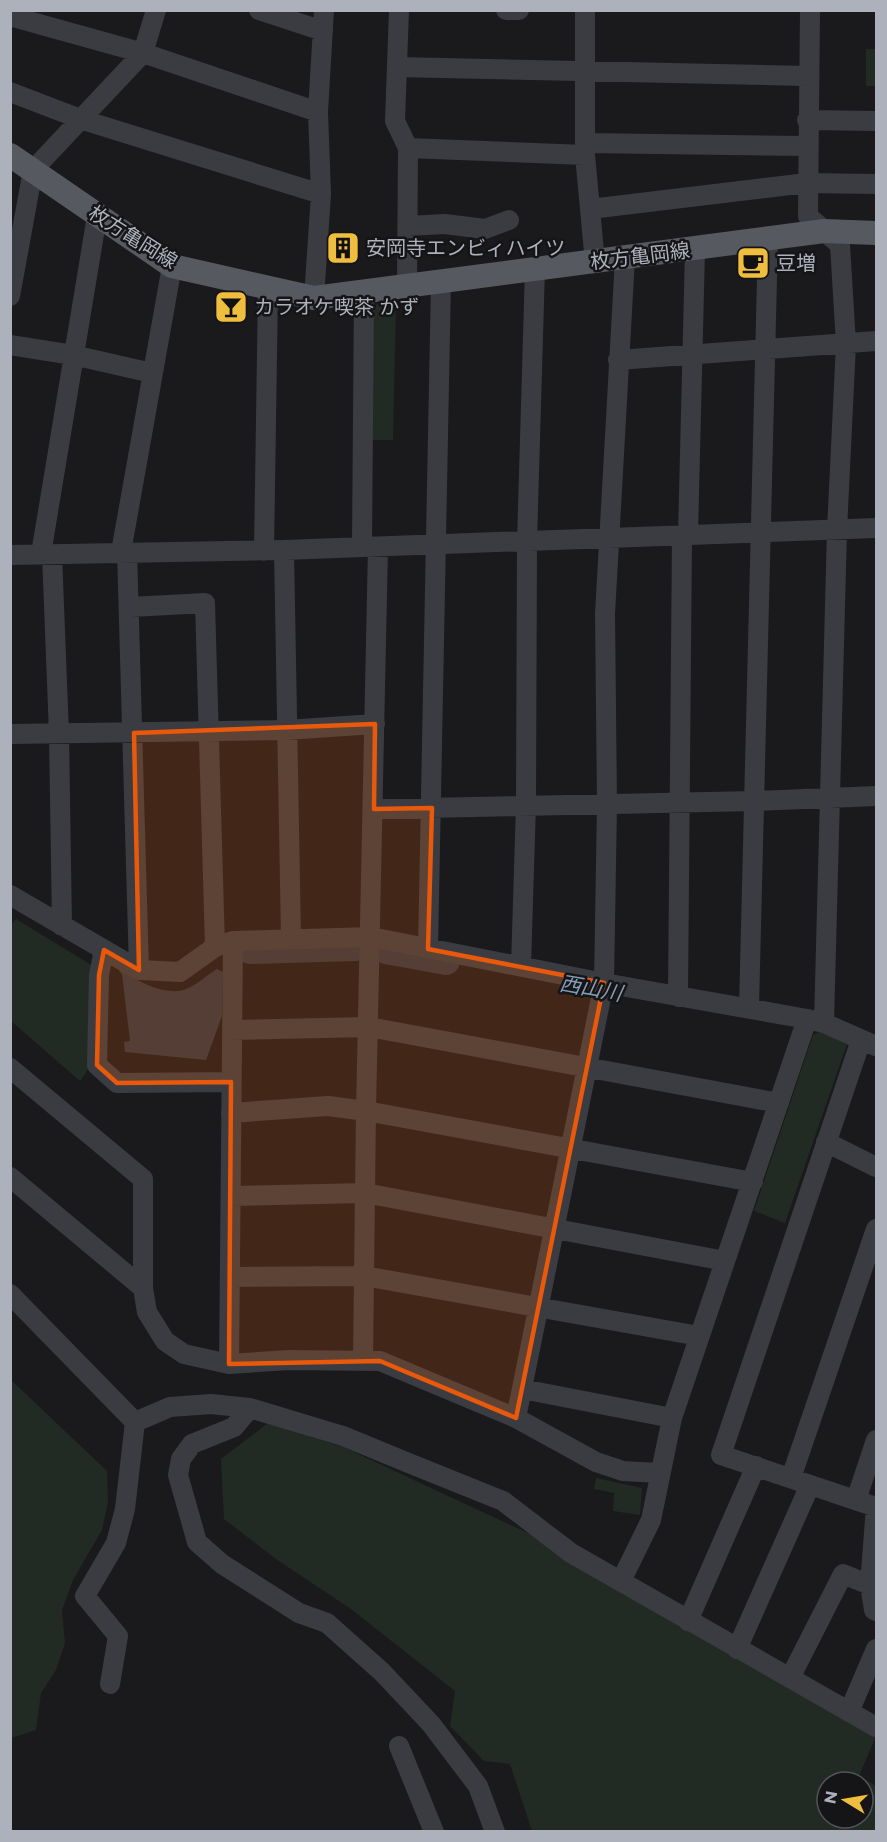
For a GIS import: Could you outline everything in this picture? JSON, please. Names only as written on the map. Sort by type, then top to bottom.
[{"type":"main road","name":"枚方亀岡線","points":[[10,155],[172,266],[314,298],[535,268],[695,250],[824,231],[876,233]]},
{"type":"street","points":[[10,296],[33,170],[83,120],[143,53],[156,10]]},
{"type":"street","points":[[258,10],[323,31]]},
{"type":"street","points":[[314,298],[321,194],[318,112],[324,10]]},
{"type":"street","points":[[399,10],[395,121],[408,148],[407,286]]},
{"type":"street","points":[[507,10],[519,10]]},
{"type":"street","points":[[585,10],[587,71],[585,149],[595,263]]},
{"type":"street","points":[[621,1581],[651,1520],[672,1418],[699,1336],[780,1103],[816,1021],[831,796],[837,530],[846,344],[840,245],[808,216],[807,120],[810,10]]},
{"type":"street","points":[[10,16],[143,53],[318,112]]},
{"type":"street","points":[[397,67],[808,76]]},
{"type":"street","points":[[10,92],[83,120],[321,194]]},
{"type":"street","points":[[807,120],[876,121]]},
{"type":"street","points":[[408,148],[585,149],[807,146]]},
{"type":"street","points":[[590,209],[807,183],[876,184]]},
{"type":"street","points":[[62,926],[59,734],[47,554],[73,355],[97,216]]},
{"type":"street","points":[[408,226],[445,224],[485,229],[509,220]]},
{"type":"street","points":[[750,1008],[768,238]]},
{"type":"street","points":[[678,997],[678,803],[695,250]]},
{"type":"street","points":[[516,1418],[604,983],[607,804],[605,614],[625,258]]},
{"type":"street","points":[[139,970],[131,607],[124,552],[172,266]]},
{"type":"street","points":[[521,966],[526,804],[527,542],[535,268]]},
{"type":"street","points":[[428,949],[441,281]]},
{"type":"street","points":[[264,550],[268,289]]},
{"type":"street","points":[[363,1360],[364,1192],[375,724],[364,290]]},
{"type":"street","points":[[618,360],[876,341]]},
{"type":"street","points":[[10,345],[73,355],[153,373]]},
{"type":"street","points":[[10,555],[284,550],[876,528]]},
{"type":"street","points":[[284,550],[291,938]]},
{"type":"street","points":[[131,607],[205,603],[209,731],[232,1030],[229,1364]]},
{"type":"street","points":[[10,734],[286,730],[375,724]]},
{"type":"street","points":[[374,809],[526,804],[678,803],[876,796]]},
{"type":"street","points":[[10,895],[139,970],[180,972],[224,944],[291,938],[371,937],[678,997],[816,1021],[869,1043],[826,1142],[721,1455],[876,1507],[870,1585],[876,1611]]},
{"type":"street","points":[[104,951],[99,975],[97,1065],[117,1083],[231,1082]]},
{"type":"street","points":[[232,1030],[369,1027],[588,1070],[780,1103]]},
{"type":"street","points":[[10,1068],[143,1179],[143,1288],[147,1312],[165,1341],[184,1354],[229,1364],[381,1361],[516,1418],[596,1462],[623,1471],[660,1473]]},
{"type":"street","points":[[231,1113],[328,1106],[366,1111],[753,1182]]},
{"type":"street","points":[[826,1142],[876,1167]]},
{"type":"street","points":[[10,1177],[143,1288]]},
{"type":"street","points":[[232,1196],[364,1192],[725,1261]]},
{"type":"street","points":[[737,1649],[801,1482],[876,1229]]},
{"type":"street","points":[[231,1277],[364,1276],[699,1336]]},
{"type":"street","points":[[10,1294],[135,1422]]},
{"type":"street","points":[[522,1389],[672,1418]]},
{"type":"street","points":[[135,1422],[170,1407],[211,1404],[250,1408],[343,1436],[503,1502],[571,1553],[876,1727]]},
{"type":"street","points":[[250,1408],[234,1427],[192,1444],[182,1459],[178,1475],[198,1542],[222,1564],[299,1613],[327,1623],[382,1672],[431,1724],[478,1786],[495,1832]]},
{"type":"street","points":[[110,1684],[118,1636],[85,1596],[116,1543],[125,1509],[135,1422]]},
{"type":"street","points":[[856,1500],[876,1440]]},
{"type":"street","points":[[688,1621],[756,1467]]},
{"type":"street","points":[[790,1678],[843,1574],[870,1585]]},
{"type":"street","points":[[849,1712],[876,1649]]},
{"type":"street","points":[[399,1746],[434,1831]]},
{"type":"highlighted area","points":[[375,724],[374,809],[432,808],[428,949],[604,983],[516,1418],[380,1361],[229,1364],[231,1082],[117,1083],[97,1065],[99,975],[104,950],[139,970],[134,733]]},
{"type":"shaded area","points":[[866,49],[876,49],[876,86],[866,86]]},
{"type":"shaded area","points":[[396,302],[393,440],[367,440],[370,312],[374,305]]},
{"type":"shaded area","points":[[16,919],[93,966],[90,1067],[80,1081],[11,1021],[11,925]]},
{"type":"shaded area","points":[[121,969],[143,983],[170,991],[186,989],[217,969],[223,972],[222,1016],[206,1060],[125,1052],[124,1042],[130,1041],[122,974],[119,971]]},
{"type":"shaded area","points":[[819,1032],[847,1044],[785,1223],[754,1211],[813,1035]]},
{"type":"shaded area","points":[[10,1379],[107,1471],[108,1502],[102,1530],[73,1580],[62,1610],[65,1643],[56,1670],[41,1693],[36,1730],[11,1738]]},
{"type":"shaded area","points":[[268,1423],[343,1447],[543,1540],[683,1628],[876,1736],[862,1770],[815,1770],[815,1830],[875,1830],[875,1785],[876,1831],[532,1831],[510,1764],[484,1761],[450,1726],[455,1691],[351,1609],[276,1559],[224,1519],[221,1459]]},
{"type":"shaded area","points":[[596,1478],[642,1488],[640,1515],[613,1511],[614,1493],[594,1489]]},
{"type":"waterway","name":"西山川","points":[[250,950],[356,947]]},
{"type":"waterway","name":"西山川","points":[[386,950],[446,961]]},
{"type":"place","name":"安岡寺エンビィハイツ","points":[[343,248]]},
{"type":"place","name":"豆増","points":[[753,263]]},
{"type":"place","name":"カラオケ喫茶 かず","points":[[231,307]]}]
